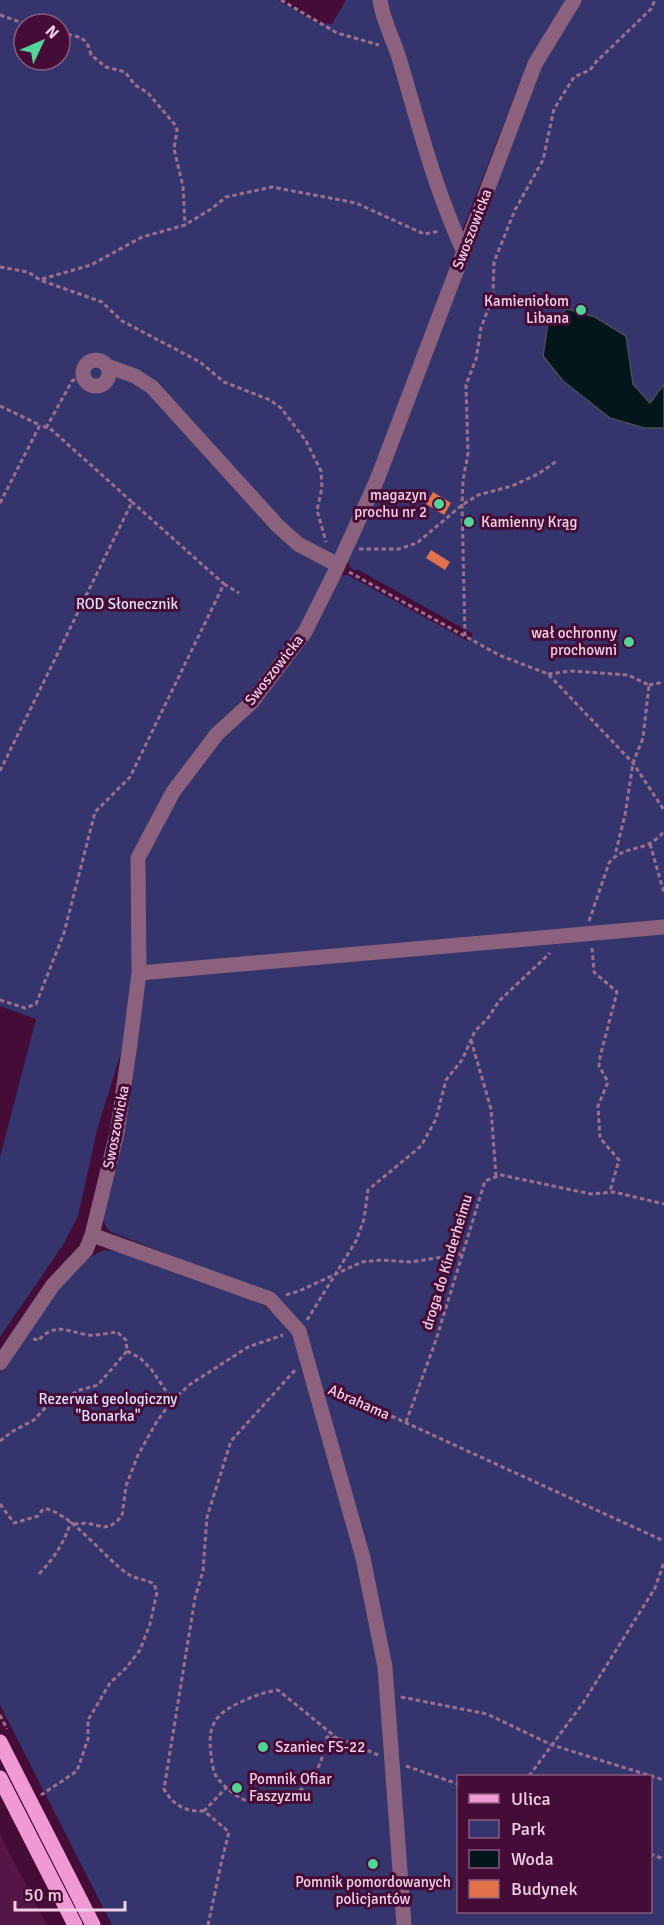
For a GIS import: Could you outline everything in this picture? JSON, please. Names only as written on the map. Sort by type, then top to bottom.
[{"type":"main road","points":[[0,1742],[93,1925]]},
{"type":"main road","points":[[0,1778],[75,1925]]},
{"type":"street","points":[[380,0],[382,16],[399,57],[424,148],[463,250]]},
{"type":"street","name":"Swoszowicka","points":[[0,1363],[52,1285],[86,1250],[92,1235],[117,1133],[139,973],[138,858],[173,792],[217,734],[251,703],[305,632],[377,480],[535,64],[574,0]]},
{"type":"street","points":[[83,375],[88,384],[98,386],[108,379],[107,366],[135,376],[152,387],[277,525],[298,544],[338,566]]},
{"type":"street","points":[[139,973],[664,927]]},
{"type":"street","name":"Abrahama","points":[[92,1235],[270,1299],[299,1333],[314,1382]]},
{"type":"street","points":[[314,1382],[363,1558],[386,1667],[404,1925]]},
{"type":"path","points":[[281,0],[337,33],[379,45],[399,57]]},
{"type":"path","points":[[465,636],[462,505],[463,480],[468,454],[466,385],[476,359],[481,328],[493,296],[494,262],[521,197],[543,160],[554,108],[574,77],[590,70],[651,9],[655,0]]},
{"type":"path","points":[[72,35],[80,36],[89,44],[91,55],[106,67],[125,72],[135,85],[148,93],[176,126],[174,149],[183,186],[185,225]]},
{"type":"path","points":[[40,280],[91,265],[142,237],[185,225],[211,209],[225,197],[272,187],[356,203],[424,234],[435,234],[452,226]]},
{"type":"path","points":[[0,267],[28,272],[40,280],[102,302],[122,321],[200,362],[224,382],[270,400],[281,408],[306,441],[321,471],[322,488],[317,510],[329,557],[338,566],[499,655],[548,675],[633,763],[664,810]]},
{"type":"path","points":[[46,428],[72,381],[83,375]]},
{"type":"path","points":[[0,406],[46,428],[94,466],[224,584],[239,593]]},
{"type":"path","points":[[0,503],[40,425]]},
{"type":"path","points":[[345,548],[399,549],[417,543],[462,505],[478,495],[512,486],[538,474],[557,461]]},
{"type":"path","points":[[0,771],[132,502]]},
{"type":"path","points":[[0,1000],[25,1008],[36,1004],[64,933],[95,812],[130,777],[224,584]]},
{"type":"path","points":[[548,675],[571,671],[628,675],[649,685],[664,682]]},
{"type":"path","points":[[609,1192],[619,1161],[600,1138],[598,1106],[608,1082],[599,1066],[617,992],[594,972],[582,934],[609,862],[615,855],[625,815],[633,763],[643,738],[649,685]]},
{"type":"path","points":[[615,855],[650,844],[656,841],[664,831]]},
{"type":"path","points":[[650,844],[664,893]]},
{"type":"path","points":[[73,1523],[110,1526],[122,1516],[126,1486],[138,1455],[173,1401],[189,1386],[248,1347],[280,1335],[299,1333],[356,1241],[364,1219],[368,1190],[421,1146],[435,1119],[446,1080],[462,1060],[471,1038],[500,1001],[548,954],[582,934]]},
{"type":"path","points":[[471,1038],[491,1109],[496,1176],[591,1194],[609,1192],[664,1204]]},
{"type":"path","name":"droga do Kinderheimu","points":[[406,1422],[436,1340],[485,1181],[496,1176]]},
{"type":"path","points":[[270,1299],[299,1291],[362,1262],[382,1260],[411,1262],[462,1254]]},
{"type":"path","points":[[1,1440],[34,1419],[57,1395],[67,1397],[80,1390],[98,1385],[127,1351],[126,1340],[117,1332],[89,1335],[57,1329],[46,1331],[38,1341],[20,1333]]},
{"type":"path","points":[[127,1351],[140,1358],[151,1369],[173,1401]]},
{"type":"path","points":[[208,1925],[230,1832],[204,1812],[192,1812],[170,1801],[164,1789],[195,1599],[203,1571],[207,1517],[231,1441],[307,1358]]},
{"type":"path","name":"Abrahama","points":[[314,1382],[664,1541]]},
{"type":"path","points":[[0,1504],[14,1524],[38,1516],[43,1509],[48,1508],[73,1523],[130,1576],[146,1579],[154,1584],[157,1592],[150,1624],[140,1650],[110,1683],[88,1720],[88,1738],[77,1771],[40,1795]]},
{"type":"path","points":[[39,1574],[55,1558],[73,1523]]},
{"type":"path","points":[[530,1775],[583,1703],[655,1587],[664,1562]]},
{"type":"path","points":[[338,1738],[327,1737],[324,1753],[312,1779],[293,1796],[275,1802],[243,1800],[218,1779],[212,1766],[210,1744],[212,1728],[217,1716],[226,1708],[262,1693],[278,1690],[338,1738],[391,1761],[457,1783]]},
{"type":"path","points":[[387,1694],[487,1714],[552,1745],[648,1775]]},
{"type":"path","points":[[204,1812],[227,1787]]},
{"type":"shaded area","points":[[0,1834],[8,1851],[47,1925],[0,1925]]},
{"type":"green space","name":"ROD Słonecznik","points":[[0,0],[278,0],[319,23],[332,24],[346,0],[567,0],[520,82],[462,231],[455,257],[373,477],[333,568],[307,620],[135,857],[132,963],[123,1046],[97,1130],[78,1216],[63,1245],[0,1337],[0,1157],[36,1019],[0,1006]]},
{"type":"green space","name":"Rezerwat geologiczny \"Bonarka\"","points":[[578,0],[664,0],[664,1925],[112,1925],[0,1705],[0,1373],[66,1277],[85,1259],[105,1250],[127,1253],[264,1305],[272,1313],[284,1303],[270,1294],[111,1232],[106,1227],[102,1216],[124,1120],[146,854],[162,817],[338,576],[348,575],[468,641],[473,634],[357,569],[355,571],[345,557],[526,91]]},
{"type":"water","points":[[567,309],[595,317],[626,336],[633,384],[650,403],[664,384],[664,428],[644,428],[610,418],[563,381],[543,356],[548,323]]},
{"type":"building","name":"magazyn prochu nr 2","points":[[433,492],[451,503],[444,515],[426,504]]},
{"type":"building","name":"magazyn prochu nr 2","points":[[431,550],[450,562],[445,570],[426,558]]},
{"type":"place","name":"Kamieniołom Libana","points":[[581,310]]},
{"type":"place","name":"magazyn prochu nr 2","points":[[439,504]]},
{"type":"place","name":"Kamienny Krąg","points":[[469,522]]},
{"type":"place","name":"wał ochronny prochowni","points":[[629,642]]},
{"type":"place","name":"Szaniec FS-22","points":[[263,1747]]},
{"type":"place","name":"Pomnik Ofiar Faszyzmu","points":[[237,1788]]},
{"type":"place","name":"Pomnik pomordowanych policjantów","points":[[373,1864]]}]
